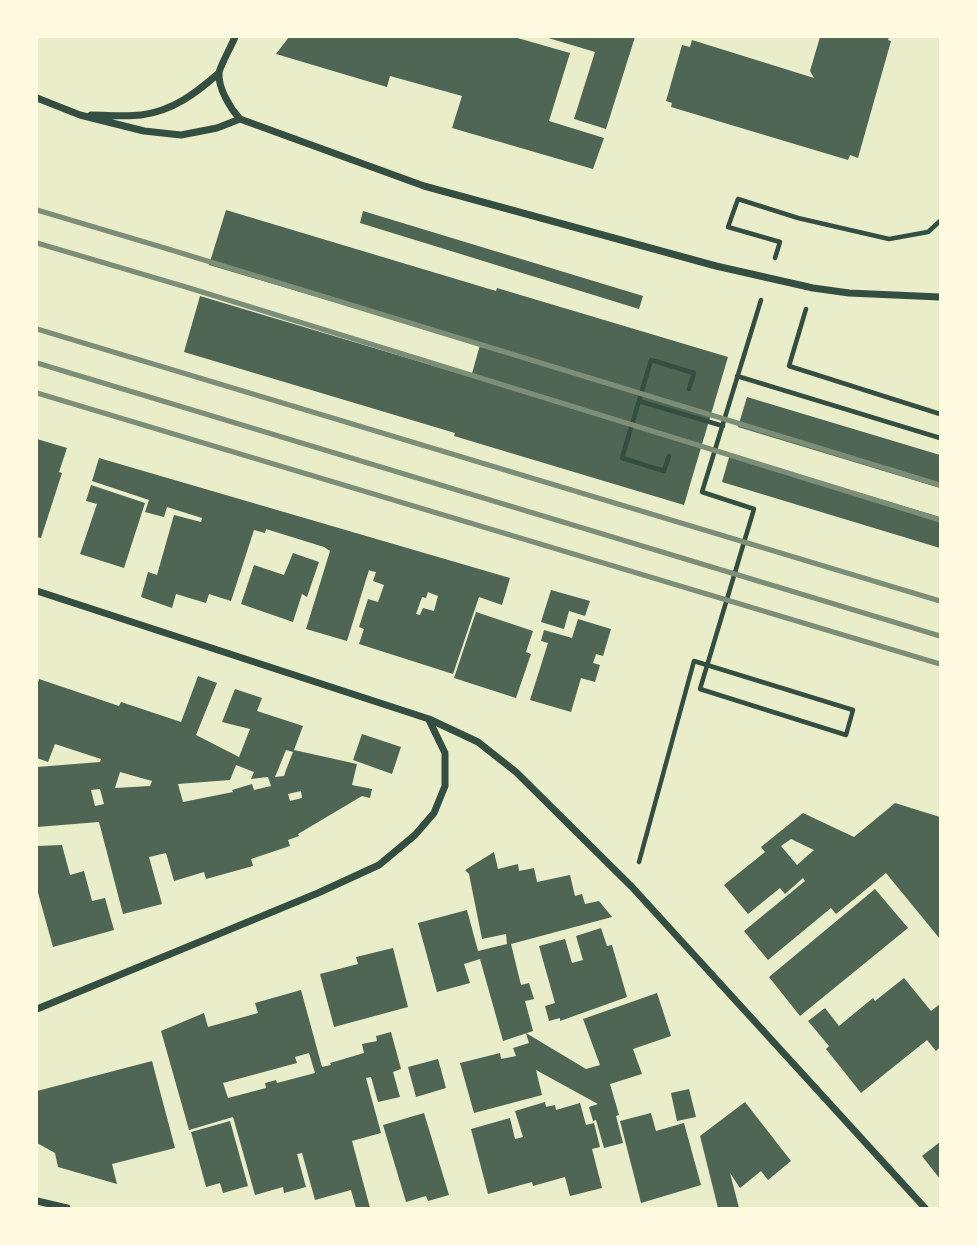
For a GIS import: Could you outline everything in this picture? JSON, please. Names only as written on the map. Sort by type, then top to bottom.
[{"type":"street","points":[[80,115],[141,115],[169,108],[192,96],[219,73],[235,37]]},
{"type":"street","points":[[219,73],[223,95],[240,119],[424,186],[716,266],[813,288],[849,293],[940,297]]},
{"type":"street","points":[[37,98],[80,115],[144,131],[181,135],[217,128],[240,119]]},
{"type":"street","points":[[37,591],[429,719],[478,742],[516,772],[632,887],[925,1208]]},
{"type":"street","points":[[37,1009],[318,893],[379,865],[415,835],[434,813],[445,786],[445,753],[429,719]]},
{"type":"street","points":[[37,1201],[67,1208]]},
{"type":"path","points":[[772,266],[780,242],[728,227],[738,199],[798,218],[889,239],[928,232],[940,221]]},
{"type":"path","points":[[813,288],[789,366],[940,414]]},
{"type":"path","points":[[632,887],[694,661],[853,710],[846,735],[700,689],[754,509],[702,492],[764,291]]},
{"type":"path","points":[[669,456],[664,471],[622,458],[651,360],[694,373],[689,388]]},
{"type":"path","points":[[737,376],[940,439]]},
{"type":"path","points":[[639,401],[723,426]]},
{"type":"building","points":[[289,37],[514,37],[570,53],[549,121],[604,138],[593,169],[452,128],[462,96],[390,76],[387,87],[276,54]]},
{"type":"building","points":[[545,37],[635,37],[606,129],[574,119],[595,52]]},
{"type":"building","points":[[820,37],[889,37],[888,40],[891,41],[858,158],[850,155],[848,160],[671,107],[672,103],[666,101],[682,45],[690,47],[692,40],[814,78],[810,71]]},
{"type":"building","points":[[226,210],[728,357],[684,505],[184,352],[200,296],[471,377],[480,345],[209,265]]},
{"type":"building","points":[[363,211],[643,296],[639,309],[360,223]]},
{"type":"building","points":[[747,397],[940,455],[940,488],[738,427]]},
{"type":"building","points":[[37,439],[67,448],[59,472],[62,473],[41,538],[37,537]]},
{"type":"building","points":[[730,454],[940,517],[940,548],[722,482]]},
{"type":"building","points":[[99,458],[510,578],[502,605],[479,597],[453,674],[359,644],[364,629],[359,627],[368,599],[378,602],[384,585],[373,581],[376,572],[369,570],[347,641],[306,629],[330,551],[266,529],[265,533],[254,530],[231,601],[209,594],[206,603],[176,594],[172,608],[141,597],[148,572],[157,575],[174,515],[201,522],[202,518],[167,507],[164,517],[145,512],[149,500],[92,481]],"holes":[[[428,592],[438,596],[434,611],[423,608],[420,615],[416,614],[422,597],[426,598]]]},
{"type":"building","points":[[91,485],[145,503],[124,568],[80,554],[97,504],[86,501]]},
{"type":"building","points":[[293,553],[319,562],[307,597],[302,594],[293,622],[241,604],[254,565],[284,575]]},
{"type":"building","points":[[551,590],[590,601],[585,616],[569,611],[564,629],[541,622]]},
{"type":"building","points":[[476,612],[533,631],[526,652],[531,654],[516,698],[454,678]]},
{"type":"building","points":[[578,619],[611,629],[603,656],[596,654],[593,663],[600,665],[595,682],[581,678],[571,712],[530,700],[548,643],[541,641],[544,630],[572,638]]},
{"type":"building","points":[[198,676],[217,683],[196,735],[239,757],[250,729],[222,722],[235,689],[262,698],[257,711],[303,726],[294,750],[357,764],[352,785],[372,789],[370,798],[362,796],[298,834],[299,836],[288,840],[290,846],[251,859],[253,866],[206,879],[204,872],[174,881],[166,853],[149,857],[162,904],[123,914],[99,822],[37,827],[37,767],[100,762],[101,759],[55,744],[48,762],[37,758],[37,685],[39,679],[119,706],[121,702],[181,722]],"holes":[[[286,750],[293,752],[284,776],[275,777]],[[236,765],[254,772],[251,779],[268,777],[271,786],[254,790],[252,784],[232,790],[233,792],[183,802],[178,784],[230,780]],[[120,772],[152,781],[150,786],[115,788]],[[100,789],[104,804],[95,806],[91,790]],[[301,791],[302,798],[290,801],[288,794]]]},
{"type":"building","points":[[362,734],[401,747],[392,774],[353,760]]},
{"type":"building","points":[[895,803],[940,817],[940,939],[886,873],[836,914],[831,908],[768,960],[744,931],[805,881],[803,878],[785,894],[780,888],[748,914],[724,885],[765,852],[761,847],[803,813],[854,837]],"holes":[[[791,839],[814,850],[797,865],[781,846]]]},
{"type":"building","points":[[62,845],[70,875],[84,871],[92,901],[105,898],[114,930],[53,947],[37,889],[37,846]]},
{"type":"building","points":[[494,852],[498,869],[518,864],[519,871],[534,868],[537,882],[570,875],[575,896],[582,894],[585,904],[599,901],[612,917],[511,944],[521,985],[529,983],[534,999],[525,1001],[533,1031],[503,1041],[480,959],[464,964],[470,983],[437,992],[418,923],[467,910],[478,951],[507,944],[506,934],[482,939],[469,874],[465,870]]},
{"type":"building","points":[[875,889],[908,928],[800,1016],[769,977]]},
{"type":"building","points":[[601,928],[607,946],[612,945],[627,997],[560,1021],[560,1018],[549,1021],[545,1006],[555,1003],[539,946],[565,939],[572,963],[583,960],[576,936]]},
{"type":"building","points":[[393,948],[408,1007],[334,1027],[320,974],[358,964],[356,957]]},
{"type":"building","points":[[904,978],[931,1011],[940,1004],[940,1047],[936,1051],[927,1040],[861,1093],[826,1049],[829,1046],[808,1021],[825,1008],[839,1026],[873,998],[875,1001]]},
{"type":"building","points":[[301,990],[322,1067],[364,1053],[362,1044],[377,1041],[376,1036],[391,1032],[401,1069],[393,1072],[400,1097],[378,1102],[371,1077],[366,1078],[381,1133],[352,1141],[370,1208],[356,1208],[351,1190],[315,1200],[302,1153],[297,1154],[306,1187],[284,1193],[283,1187],[255,1195],[233,1117],[189,1130],[161,1031],[204,1013],[208,1027],[258,1013],[255,1003]],"holes":[[[309,1053],[315,1073],[277,1083],[276,1080],[265,1083],[266,1088],[228,1098],[223,1083],[297,1063],[295,1057]]]},
{"type":"building","points":[[657,993],[671,1036],[633,1049],[642,1074],[610,1084],[619,1115],[616,1116],[623,1143],[604,1148],[596,1120],[593,1121],[589,1107],[598,1104],[536,1070],[542,1095],[474,1113],[460,1063],[500,1053],[501,1059],[516,1056],[513,1048],[529,1043],[526,1033],[586,1069],[600,1065],[583,1019]]},
{"type":"building","points":[[438,1059],[446,1088],[416,1097],[408,1067]]},
{"type":"building","points":[[152,1061],[175,1148],[112,1164],[117,1184],[58,1167],[55,1153],[37,1143],[37,1091]]},
{"type":"building","points":[[689,1089],[696,1117],[677,1121],[671,1093]]},
{"type":"building","points":[[545,1102],[546,1107],[555,1105],[556,1110],[580,1103],[586,1125],[594,1123],[600,1147],[592,1149],[602,1188],[570,1196],[565,1177],[533,1186],[532,1182],[488,1194],[471,1129],[510,1118],[515,1139],[523,1137],[515,1111]]},
{"type":"building","points":[[745,1102],[791,1161],[768,1180],[761,1171],[740,1188],[730,1173],[739,1208],[718,1208],[700,1136]]},
{"type":"building","points":[[424,1113],[449,1195],[428,1201],[426,1196],[406,1202],[383,1125]]},
{"type":"building","points":[[651,1113],[656,1131],[684,1123],[701,1185],[641,1203],[620,1121]]},
{"type":"building","points":[[230,1121],[248,1186],[223,1193],[220,1183],[206,1187],[191,1132]]},
{"type":"building","points":[[940,1142],[940,1179],[922,1156]]},
{"type":"railway","points":[[37,210],[940,485]]},
{"type":"railway","points":[[37,243],[940,520]]},
{"type":"railway","points":[[37,329],[940,601]]},
{"type":"railway","points":[[37,363],[940,636]]},
{"type":"railway","points":[[37,393],[940,664]]}]
